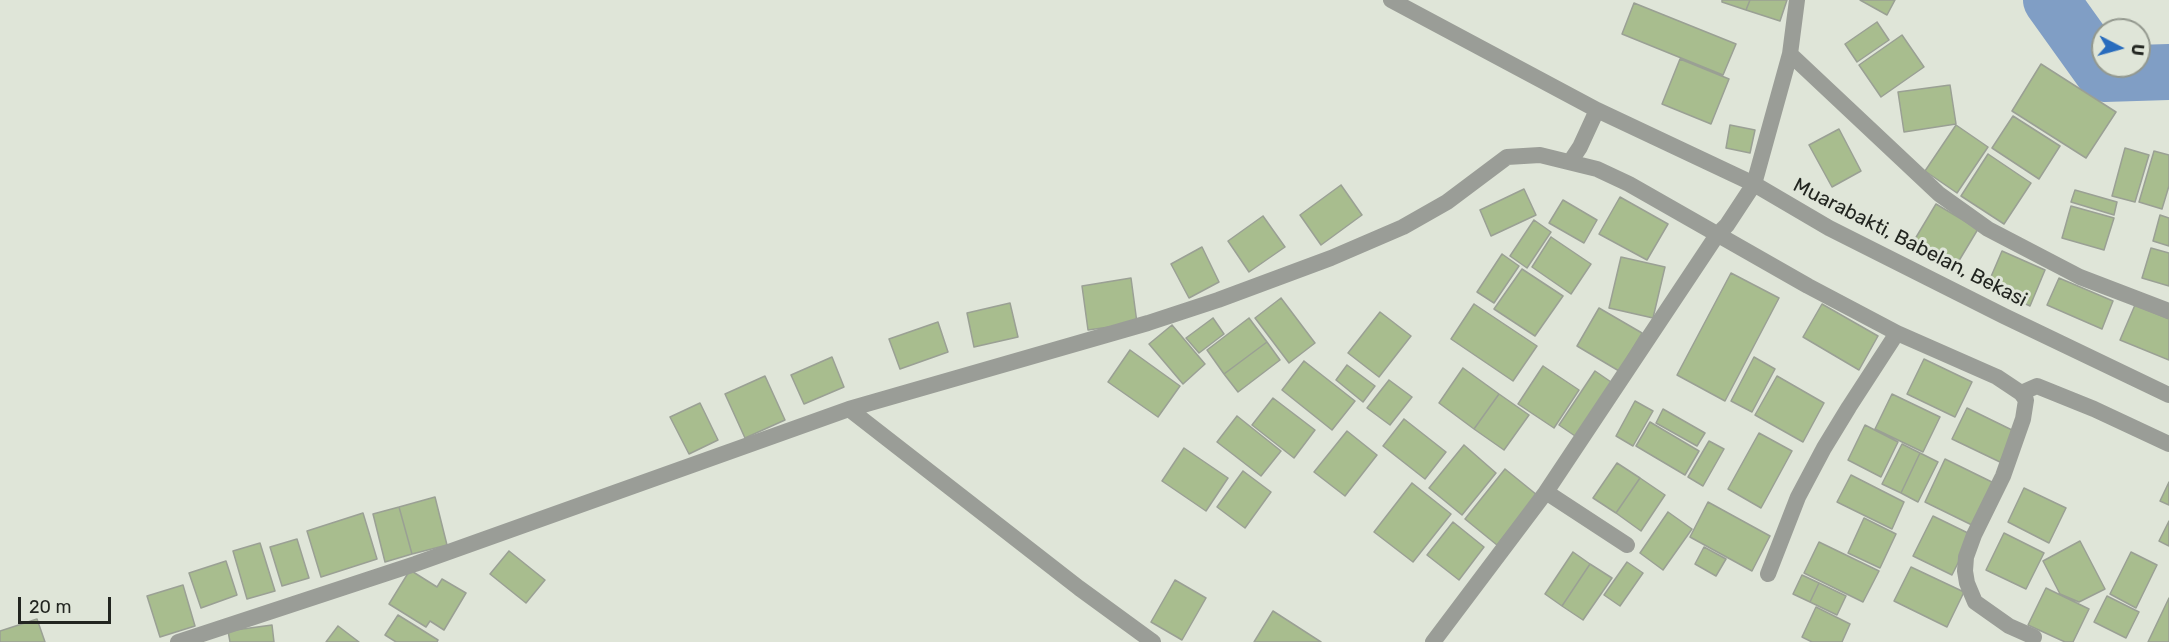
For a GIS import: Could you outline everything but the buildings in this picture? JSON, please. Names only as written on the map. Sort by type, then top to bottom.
[{"type":"street","name":"Muarabakti, Babelan, Bekasi","points":[[1391,0],[1595,115],[2169,395]]},
{"type":"street","points":[[1433,642],[1546,492],[1749,191],[1790,54],[1797,0]]},
{"type":"street","points":[[1790,54],[1939,194],[1988,229],[2080,277],[2169,310]]},
{"type":"street","points":[[1570,162],[1595,115]]},
{"type":"street","points":[[178,642],[415,564],[849,409],[1148,323],[1218,300],[1331,258],[1412,222],[1447,202],[1507,157],[1540,156],[1597,169],[1629,184],[1722,230],[1808,286],[1897,333],[1998,377],[2022,393],[2026,400],[2023,418],[2003,477],[1974,535],[1966,557],[1965,571],[1975,602],[2009,626],[2034,637]]},
{"type":"street","points":[[1768,574],[1798,497],[1824,448],[1897,333]]},
{"type":"street","points":[[2022,393],[2037,386],[2094,409],[2169,444]]},
{"type":"street","points":[[849,409],[1079,588],[1153,642]]},
{"type":"street","points":[[1546,492],[1627,545]]},
{"type":"waterway","points":[[2051,0],[2104,74],[2169,72]]}]
